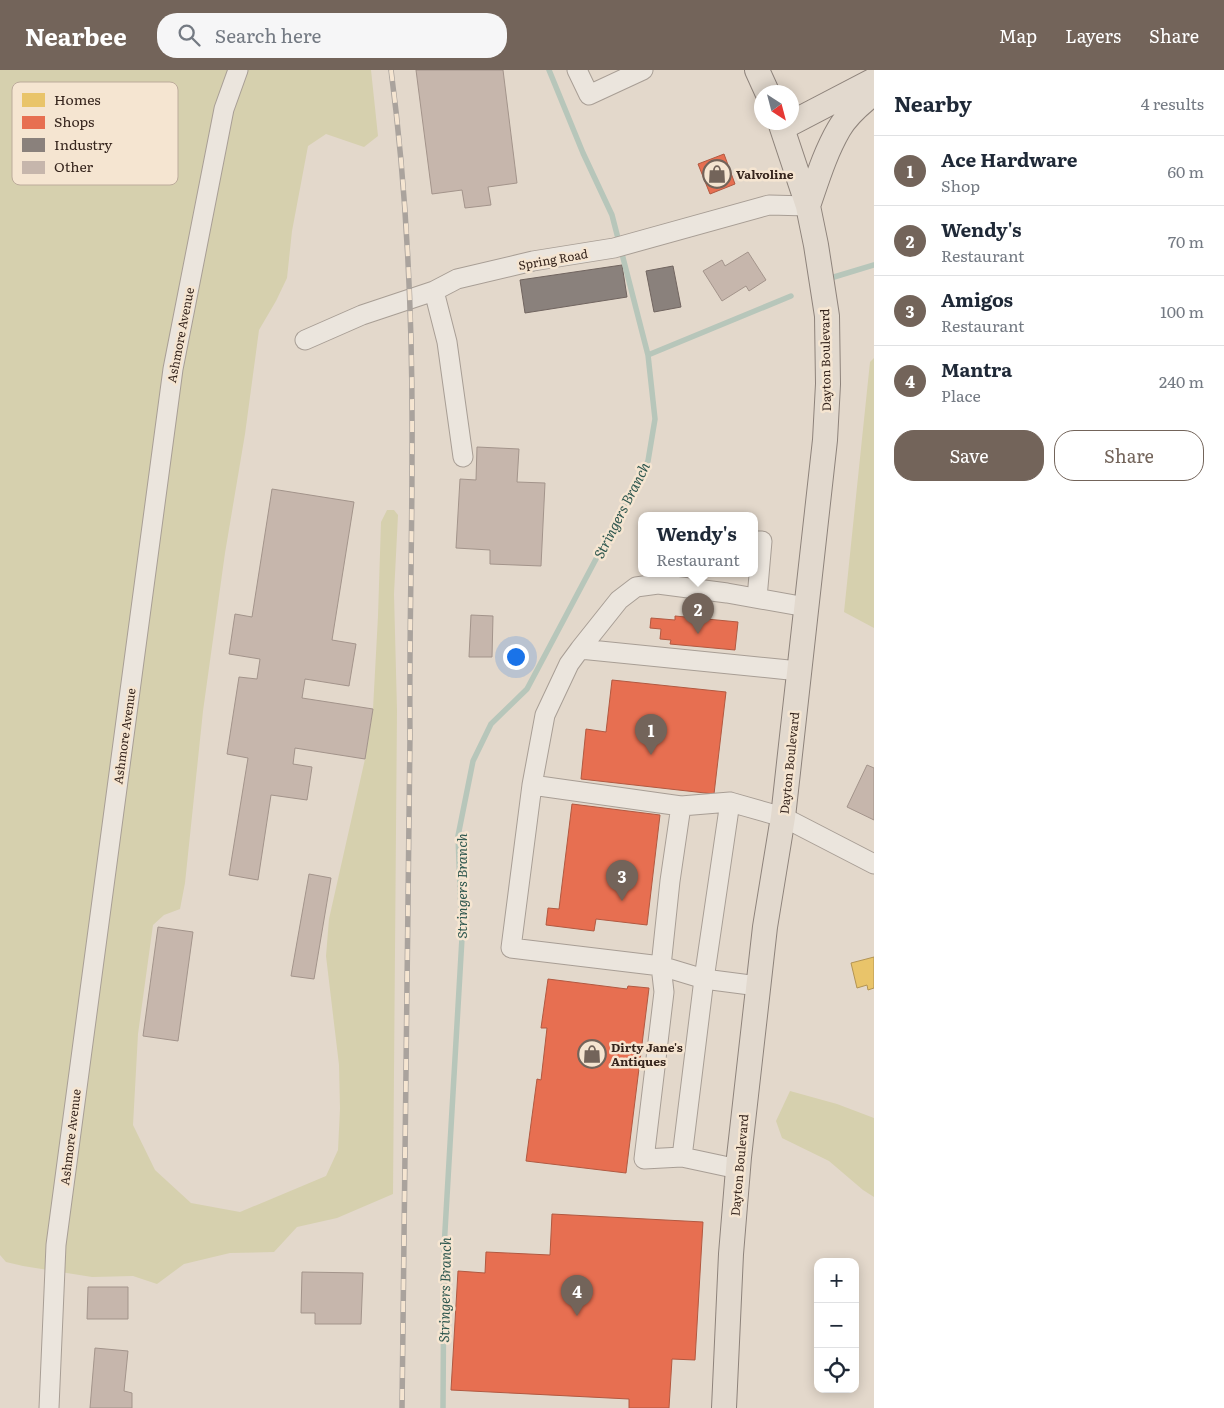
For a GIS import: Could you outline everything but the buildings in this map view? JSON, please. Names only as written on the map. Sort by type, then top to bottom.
[{"type":"main road","points":[[758,70],[764,85]]},
{"type":"main road","points":[[799,116],[874,80]]},
{"type":"main road","points":[[808,206],[839,128],[857,107],[874,93]]},
{"type":"main road","name":"Dayton Boulevard","points":[[724,1408],[731,1254],[738,1169],[764,927],[783,817],[825,440],[828,384],[826,316],[816,246],[808,206],[783,130]]},
{"type":"street","name":"Ashmore Avenue","points":[[49,1408],[56,1245],[173,369],[224,109],[238,70]]},
{"type":"street","points":[[577,70],[589,95],[643,70]]},
{"type":"street","name":"Spring Road","points":[[305,340],[362,315],[434,291],[457,278],[533,261],[614,248],[768,205],[808,206]]},
{"type":"street","points":[[434,291],[446,342],[464,457]]},
{"type":"street","points":[[757,598],[762,541],[758,541]]},
{"type":"street","points":[[644,577],[634,589],[618,600],[568,664],[545,715],[532,785],[511,948],[661,966],[704,979],[758,986]]},
{"type":"street","points":[[634,589],[658,584],[806,607]]},
{"type":"street","points":[[580,649],[799,671]]},
{"type":"street","points":[[532,785],[681,806],[730,802],[783,817],[874,864]]},
{"type":"street","points":[[682,1157],[704,979],[730,802]]},
{"type":"street","points":[[681,806],[670,881],[661,966],[664,992],[644,1159],[682,1157],[738,1169]]},
{"type":"shaded area","points":[[0,70],[371,70],[378,136],[364,147],[326,134],[308,146],[292,231],[287,278],[259,330],[203,711],[185,883],[180,909],[164,915],[153,925],[138,1034],[133,1125],[155,1170],[191,1203],[240,1212],[326,1176],[338,1150],[340,1109],[339,1065],[326,956],[329,919],[365,759],[373,709],[381,522],[387,510],[394,510],[398,515],[394,594],[397,710],[393,1194],[337,1218],[297,1227],[274,1252],[230,1253],[184,1264],[157,1284],[133,1276],[92,1277],[23,1266],[6,1262],[0,1255]]},
{"type":"shaded area","points":[[874,358],[874,628],[844,612],[870,362]]},
{"type":"shaded area","points":[[790,1091],[837,1104],[874,1118],[874,1197],[829,1161],[782,1138],[776,1121]]},
{"type":"waterway","name":"Stringers Branch","points":[[443,1408],[444,1248],[462,938],[458,836],[473,761],[491,724],[527,689],[648,461],[655,419],[648,355],[612,215],[583,153],[549,70]]},
{"type":"waterway","points":[[834,277],[874,265]]},
{"type":"waterway","points":[[648,355],[791,296]]},
{"type":"railway","points":[[391,70],[402,167],[405,215],[412,410],[402,1408]]},
{"type":"place","name":"Valvoline","points":[[717,174]]},
{"type":"place","name":"Wendy's","points":[[698,634]]},
{"type":"place","name":"Ace Hardware","points":[[651,755]]},
{"type":"place","name":"Amigos","points":[[622,901]]},
{"type":"place","name":"Dirty Jane's Antiques","points":[[592,1054]]},
{"type":"place","name":"Mantra","points":[[577,1316]]}]
